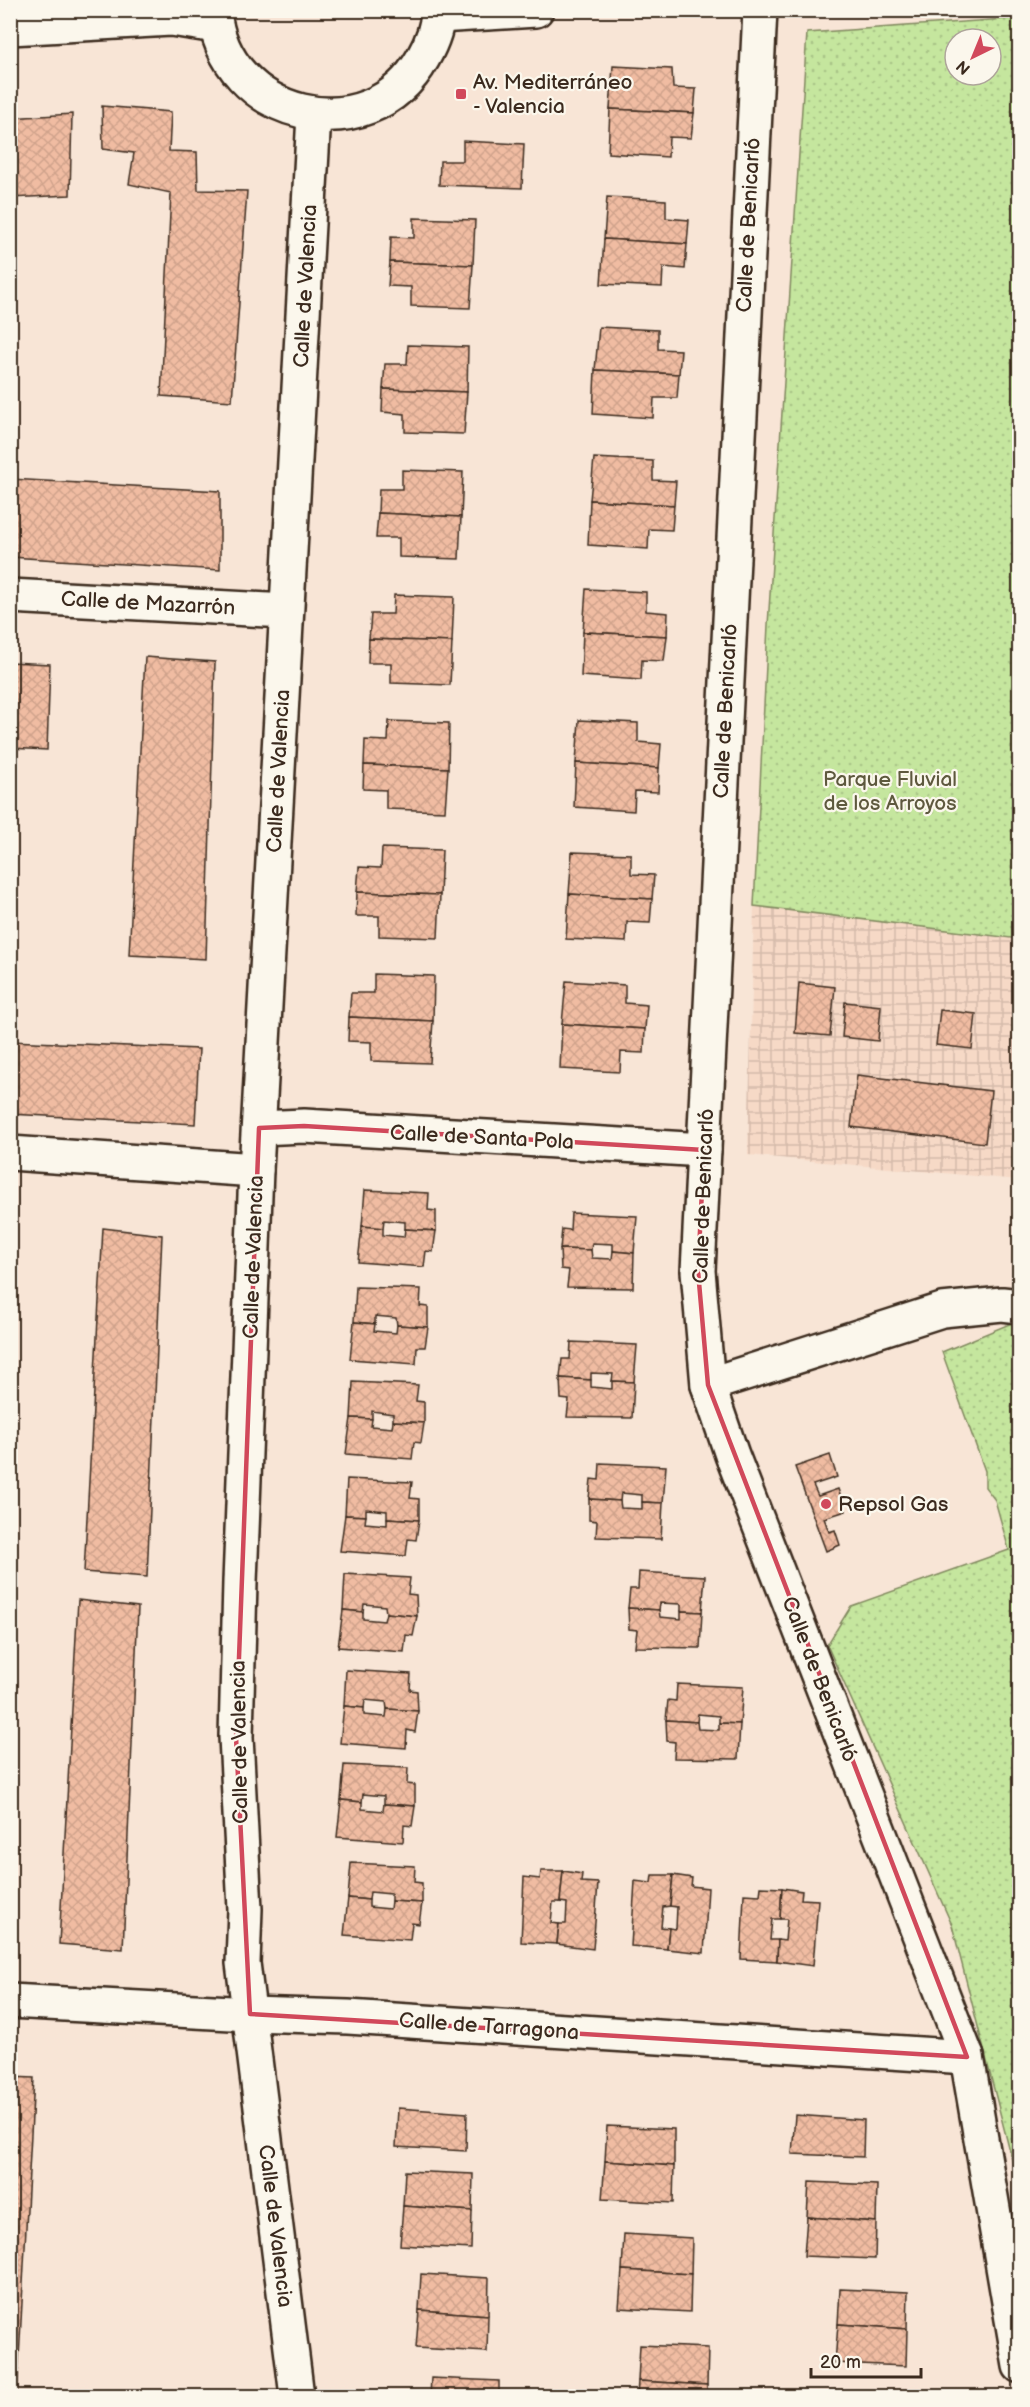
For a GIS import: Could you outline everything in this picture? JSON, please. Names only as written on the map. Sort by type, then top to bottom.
[{"type":"street","points":[[10,28],[215,18],[228,59],[250,86],[280,105],[314,115],[343,114],[371,106],[396,91],[416,70],[430,44],[438,13],[536,10]]},
{"type":"street","name":"Calle de Benicarló","points":[[760,10],[698,1270],[708,1385],[732,1455],[967,2057],[1020,2366]]},
{"type":"street","name":"Calle de Valencia","points":[[297,2397],[243,1963],[244,1909],[236,1737],[256,1170],[314,115]]},
{"type":"street","name":"Calle de Mazarrón","points":[[10,596],[286,611]]},
{"type":"street","name":"Calle de Santa Pola","points":[[260,1128],[304,1126],[704,1150]]},
{"type":"street","points":[[10,1153],[256,1170]]},
{"type":"street","points":[[708,1385],[942,1310],[1002,1304],[1020,1306]]},
{"type":"street","name":"Calle de Tarragona","points":[[10,2001],[348,2017],[967,2057]]},
{"type":"highlighted area","points":[[304,1126],[704,1150],[698,1271],[708,1385],[967,2057],[250,2014],[236,1737],[259,1128]]},
{"type":"shaded area","points":[[754,906],[1019,939],[1019,1180],[748,1155]]},
{"type":"green space","name":"Parque Fluvial de los Arroyos","points":[[1019,18],[1019,939],[754,906],[768,625],[807,33]]},
{"type":"green space","points":[[1019,1320],[1019,2187],[952,1925],[827,1645],[851,1606],[1009,1550],[995,1500],[985,1487],[985,1471],[942,1352]]},
{"type":"building","points":[[613,66],[672,69],[673,88],[696,89],[694,113],[610,109]]},
{"type":"building","points":[[102,106],[171,112],[169,151],[197,152],[198,190],[247,191],[232,401],[161,396],[171,193],[129,184],[134,153],[103,149]]},
{"type":"building","points":[[610,109],[694,113],[691,138],[669,137],[668,157],[608,153]]},
{"type":"building","points":[[72,114],[70,195],[10,198],[10,118]]},
{"type":"building","points":[[463,141],[524,144],[522,188],[439,185],[440,161],[463,161]]},
{"type":"building","points":[[607,197],[666,200],[666,218],[689,220],[687,244],[604,239]]},
{"type":"building","points":[[414,218],[475,220],[473,265],[390,262],[391,237],[414,238]]},
{"type":"building","points":[[604,239],[687,244],[685,269],[663,267],[662,287],[601,284]]},
{"type":"building","points":[[390,262],[473,265],[470,308],[411,306],[411,287],[388,286]]},
{"type":"building","points":[[599,327],[658,330],[658,349],[681,350],[679,374],[595,370]]},
{"type":"building","points":[[408,345],[468,347],[467,392],[383,389],[385,364],[407,364]]},
{"type":"building","points":[[595,370],[679,374],[677,398],[654,398],[653,418],[593,414]]},
{"type":"building","points":[[383,389],[467,392],[464,434],[405,432],[405,414],[382,412]]},
{"type":"building","points":[[594,458],[653,461],[653,480],[676,481],[674,505],[590,500]]},
{"type":"building","points":[[402,470],[463,472],[461,517],[378,513],[379,489],[402,489]]},
{"type":"building","points":[[10,479],[220,491],[220,570],[10,557]]},
{"type":"building","points":[[590,500],[674,505],[672,530],[649,529],[648,549],[588,545]]},
{"type":"building","points":[[378,513],[461,517],[459,559],[399,557],[399,538],[376,538]]},
{"type":"building","points":[[586,589],[646,592],[646,611],[668,613],[667,636],[583,632]]},
{"type":"building","points":[[394,595],[454,597],[452,642],[369,639],[371,614],[393,614]]},
{"type":"building","points":[[583,632],[667,636],[664,661],[642,660],[641,680],[581,676]]},
{"type":"building","points":[[369,639],[452,642],[450,685],[391,683],[391,663],[368,663]]},
{"type":"building","points":[[145,657],[215,662],[206,959],[129,955]]},
{"type":"building","points":[[10,662],[50,664],[47,750],[10,748]]},
{"type":"building","points":[[579,720],[638,723],[638,742],[661,744],[659,768],[576,763]]},
{"type":"building","points":[[389,721],[449,723],[448,768],[364,765],[365,740],[388,741]]},
{"type":"building","points":[[576,763],[659,768],[658,792],[635,791],[634,811],[574,807]]},
{"type":"building","points":[[364,765],[448,768],[445,811],[386,809],[386,790],[363,789]]},
{"type":"building","points":[[382,848],[442,850],[440,895],[357,892],[359,867],[381,868]]},
{"type":"building","points":[[572,852],[631,854],[631,874],[654,875],[652,899],[569,894]]},
{"type":"building","points":[[357,892],[440,895],[438,938],[379,936],[379,916],[356,916]]},
{"type":"building","points":[[569,894],[652,899],[650,923],[627,922],[626,942],[566,939]]},
{"type":"building","points":[[374,974],[434,976],[433,1021],[349,1017],[351,993],[374,993]]},
{"type":"building","points":[[566,981],[625,985],[625,1003],[647,1005],[645,1029],[562,1024]]},
{"type":"building","points":[[799,983],[835,987],[830,1036],[795,1033]]},
{"type":"building","points":[[845,1002],[881,1006],[878,1041],[842,1037]]},
{"type":"building","points":[[940,1010],[976,1014],[972,1049],[936,1045]]},
{"type":"building","points":[[349,1017],[433,1021],[430,1063],[371,1061],[371,1042],[348,1041]]},
{"type":"building","points":[[562,1024],[645,1029],[644,1053],[621,1052],[620,1072],[560,1069]]},
{"type":"building","points":[[10,1041],[199,1049],[195,1124],[10,1114]]},
{"type":"building","points":[[857,1075],[991,1091],[985,1143],[851,1127]]},
{"type":"building","points":[[365,1190],[429,1193],[428,1210],[436,1211],[436,1231],[405,1229],[405,1222],[384,1220],[383,1228],[362,1226]]},
{"type":"building","points":[[571,1213],[637,1216],[634,1253],[613,1251],[613,1244],[592,1243],[591,1250],[560,1249],[562,1229],[570,1230]]},
{"type":"building","points":[[362,1226],[383,1228],[383,1235],[404,1237],[405,1229],[436,1231],[433,1252],[426,1251],[424,1267],[358,1262]]},
{"type":"building","points":[[103,1228],[162,1235],[147,1577],[84,1572]]},
{"type":"building","points":[[560,1249],[591,1250],[592,1258],[612,1259],[613,1251],[634,1253],[633,1288],[567,1287],[569,1270],[561,1269]]},
{"type":"building","points":[[356,1287],[421,1289],[420,1306],[428,1307],[428,1327],[397,1325],[396,1318],[375,1316],[375,1324],[354,1322]]},
{"type":"building","points":[[354,1322],[375,1324],[374,1331],[396,1333],[397,1325],[428,1327],[425,1347],[417,1347],[416,1364],[350,1359]]},
{"type":"building","points":[[571,1342],[637,1345],[634,1382],[612,1381],[613,1374],[591,1373],[591,1380],[560,1378],[562,1359],[570,1359]]},
{"type":"building","points":[[560,1378],[591,1380],[591,1387],[612,1389],[612,1381],[634,1382],[632,1418],[567,1417],[569,1400],[561,1399]]},
{"type":"building","points":[[353,1382],[418,1385],[416,1401],[424,1402],[424,1423],[393,1421],[393,1414],[372,1411],[372,1419],[351,1418]]},
{"type":"building","points":[[351,1418],[372,1419],[371,1426],[392,1428],[393,1421],[424,1423],[421,1443],[414,1442],[412,1459],[346,1454]]},
{"type":"building","name":"Repsol Gas","points":[[830,1455],[837,1477],[813,1485],[818,1496],[838,1489],[846,1511],[824,1518],[829,1532],[835,1530],[840,1545],[826,1551],[795,1467]]},
{"type":"building","points":[[600,1463],[666,1466],[663,1503],[642,1502],[642,1495],[621,1493],[620,1501],[589,1499],[591,1479],[599,1480]]},
{"type":"building","points":[[347,1479],[412,1482],[410,1498],[419,1499],[419,1520],[387,1518],[387,1511],[366,1509],[366,1516],[345,1515]]},
{"type":"building","points":[[589,1499],[620,1501],[621,1508],[642,1509],[642,1502],[663,1503],[661,1539],[596,1537],[597,1521],[589,1520]]},
{"type":"building","points":[[345,1515],[366,1516],[365,1523],[387,1525],[387,1518],[419,1520],[416,1540],[408,1539],[406,1556],[340,1551]]},
{"type":"building","points":[[639,1572],[705,1576],[702,1612],[681,1611],[681,1604],[660,1603],[659,1610],[628,1608],[630,1589],[638,1589]]},
{"type":"building","points":[[345,1574],[410,1578],[408,1594],[416,1595],[417,1616],[386,1613],[385,1606],[364,1604],[363,1612],[343,1610]]},
{"type":"building","points":[[78,1600],[138,1607],[123,1949],[59,1944]]},
{"type":"building","points":[[628,1608],[659,1610],[660,1617],[681,1619],[681,1611],[702,1612],[700,1648],[635,1647],[637,1630],[629,1629]]},
{"type":"building","points":[[343,1610],[363,1612],[363,1619],[384,1621],[386,1613],[417,1616],[413,1636],[406,1635],[404,1652],[338,1647]]},
{"type":"building","points":[[346,1670],[411,1674],[410,1690],[417,1691],[418,1711],[387,1709],[386,1702],[365,1700],[364,1708],[344,1706]]},
{"type":"building","points":[[677,1684],[743,1687],[740,1724],[719,1723],[719,1716],[698,1714],[697,1722],[666,1720],[668,1700],[676,1701]]},
{"type":"building","points":[[344,1706],[364,1708],[364,1715],[386,1717],[387,1709],[418,1711],[415,1732],[407,1730],[406,1748],[340,1743]]},
{"type":"building","points":[[666,1720],[697,1722],[698,1729],[719,1730],[719,1723],[740,1724],[738,1759],[674,1758],[675,1742],[667,1741]]},
{"type":"building","points":[[344,1765],[408,1768],[407,1784],[415,1785],[415,1806],[384,1804],[384,1796],[363,1794],[362,1802],[341,1800]]},
{"type":"building","points":[[341,1800],[362,1802],[362,1809],[383,1811],[384,1804],[415,1806],[412,1826],[404,1825],[403,1842],[337,1837]]},
{"type":"building","points":[[351,1863],[415,1866],[414,1882],[422,1883],[422,1903],[391,1901],[391,1894],[370,1892],[369,1900],[348,1898]]},
{"type":"building","points":[[541,1871],[563,1871],[560,1902],[553,1902],[551,1923],[559,1924],[557,1944],[521,1942],[524,1877],[540,1879]]},
{"type":"building","points":[[563,1871],[582,1874],[581,1882],[598,1883],[593,1949],[557,1944],[559,1924],[566,1924],[567,1903],[560,1902]]},
{"type":"building","points":[[652,1875],[673,1875],[670,1906],[663,1907],[661,1927],[669,1928],[667,1949],[631,1946],[635,1881],[651,1883]]},
{"type":"building","points":[[673,1875],[692,1878],[691,1886],[708,1888],[704,1953],[667,1949],[669,1928],[676,1929],[677,1907],[670,1906]]},
{"type":"building","points":[[761,1887],[782,1888],[780,1919],[772,1919],[770,1940],[778,1940],[777,1961],[741,1959],[744,1894],[760,1895]]},
{"type":"building","points":[[782,1888],[802,1891],[801,1899],[818,1900],[813,1966],[777,1961],[778,1940],[785,1941],[787,1919],[780,1919]]},
{"type":"building","points":[[348,1898],[369,1900],[369,1907],[390,1909],[391,1901],[422,1903],[419,1924],[412,1923],[410,1940],[344,1935]]},
{"type":"building","points":[[10,2077],[34,2078],[17,2396],[10,2396]]},
{"type":"building","points":[[398,2108],[467,2113],[466,2151],[396,2147]]},
{"type":"building","points":[[795,2115],[864,2120],[863,2157],[792,2154]]},
{"type":"building","points":[[607,2126],[674,2129],[674,2166],[605,2161]]},
{"type":"building","points":[[605,2161],[674,2166],[673,2203],[602,2199]]},
{"type":"building","points":[[405,2171],[473,2174],[472,2211],[403,2206]]},
{"type":"building","points":[[809,2182],[877,2185],[876,2222],[807,2217]]},
{"type":"building","points":[[403,2206],[472,2211],[471,2249],[400,2245]]},
{"type":"building","points":[[807,2217],[876,2222],[875,2259],[804,2256]]},
{"type":"building","points":[[624,2234],[692,2238],[691,2274],[622,2270]]},
{"type":"building","points":[[622,2270],[691,2274],[690,2312],[619,2308]]},
{"type":"building","points":[[421,2274],[489,2278],[488,2315],[419,2310]]},
{"type":"building","points":[[840,2289],[908,2292],[907,2329],[838,2324]]},
{"type":"building","points":[[419,2310],[488,2315],[487,2352],[416,2348]]},
{"type":"building","points":[[838,2324],[907,2329],[906,2366],[835,2363]]},
{"type":"building","points":[[640,2345],[708,2348],[707,2385],[638,2381]]},
{"type":"building","points":[[431,2378],[499,2381],[499,2396],[430,2396]]},
{"type":"building","points":[[638,2381],[707,2385],[707,2396],[637,2396]]},
{"type":"place","name":"Av. Mediterráneo - Valencia","points":[[461,94]]},
{"type":"place","name":"Repsol Gas","points":[[826,1504]]}]
